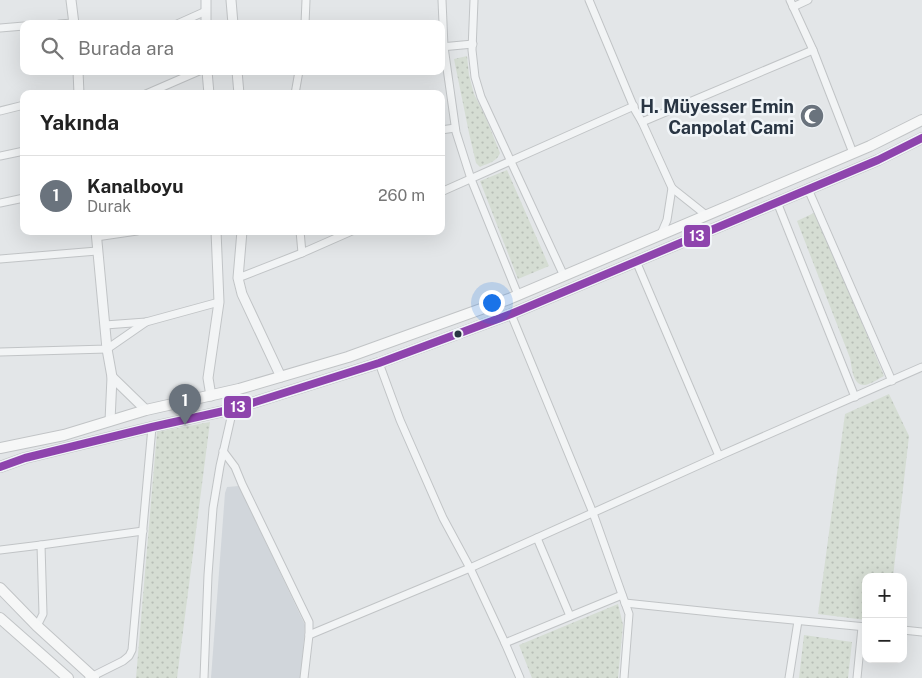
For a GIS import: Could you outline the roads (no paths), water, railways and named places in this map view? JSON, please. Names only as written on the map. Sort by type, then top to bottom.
[{"type":"main road","points":[[0,448],[64,435],[146,410],[239,389],[348,357],[518,295],[853,153],[922,120]]},
{"type":"main road","points":[[0,467],[25,458],[233,409],[379,363],[511,314],[878,160],[922,138]]},
{"type":"main road","points":[[0,588],[36,626],[92,677]]},
{"type":"main road","points":[[0,618],[68,678]]},
{"type":"street","points":[[71,0],[74,20]]},
{"type":"street","points":[[206,0],[206,20]]},
{"type":"street","points":[[231,0],[233,20]]},
{"type":"street","points":[[305,20],[306,0]]},
{"type":"street","points":[[442,0],[442,20]]},
{"type":"street","points":[[474,0],[472,44],[475,77],[481,97],[564,276]]},
{"type":"street","points":[[589,0],[634,106],[672,188],[706,215]]},
{"type":"street","points":[[808,0],[792,4],[813,50],[853,153]]},
{"type":"street","points":[[185,20],[206,10]]},
{"type":"street","points":[[0,28],[20,26]]},
{"type":"street","points":[[445,47],[472,44]]},
{"type":"street","points":[[642,122],[813,50]]},
{"type":"street","points":[[445,66],[455,128],[471,179],[518,295]]},
{"type":"street","points":[[78,75],[78,90]]},
{"type":"street","points":[[155,90],[190,75]]},
{"type":"street","points":[[207,75],[209,90]]},
{"type":"street","points":[[237,75],[239,90]]},
{"type":"street","points":[[296,90],[298,75]]},
{"type":"street","points":[[445,190],[634,106]]},
{"type":"street","points":[[0,111],[20,107]]},
{"type":"street","points":[[445,129],[455,128]]},
{"type":"street","points":[[0,156],[20,152]]},
{"type":"street","points":[[660,234],[667,220],[672,188]]},
{"type":"street","points":[[808,189],[892,380]]},
{"type":"street","points":[[0,203],[20,199]]},
{"type":"street","points":[[777,202],[855,397]]},
{"type":"street","points":[[96,235],[112,377],[110,421]]},
{"type":"street","points":[[211,396],[208,378],[219,302],[216,235]]},
{"type":"street","points":[[242,235],[238,278],[242,294],[280,377]]},
{"type":"street","points":[[300,235],[302,253]]},
{"type":"street","points":[[238,278],[343,235]]},
{"type":"street","points":[[0,259],[97,251]]},
{"type":"street","points":[[636,261],[719,456]]},
{"type":"street","points":[[105,325],[146,322],[219,302]]},
{"type":"street","points":[[511,314],[593,513],[629,614],[624,678]]},
{"type":"street","points":[[0,352],[108,349],[146,322]]},
{"type":"street","points":[[379,363],[400,420],[443,518],[470,568],[520,678]]},
{"type":"street","points":[[308,635],[470,568],[719,456],[922,368]]},
{"type":"street","points":[[112,377],[146,410]]},
{"type":"street","points":[[204,678],[213,508],[233,409]]},
{"type":"street","points":[[92,677],[123,661],[132,650],[152,427]]},
{"type":"street","points":[[223,451],[235,467],[308,622],[304,678]]},
{"type":"street","points":[[0,550],[143,531]]},
{"type":"street","points":[[537,538],[570,616]]},
{"type":"street","points":[[36,626],[42,614],[41,545]]},
{"type":"street","points":[[505,643],[622,595]]},
{"type":"street","points":[[625,603],[862,627]]},
{"type":"street","points":[[789,678],[798,621]]},
{"type":"street","points":[[907,630],[922,632]]},
{"type":"street","points":[[857,678],[862,642]]},
{"type":"place","name":"H. Müyesser Emin Canpolat Cami","points":[[812,116]]},
{"type":"place","name":"Kanalboyu","points":[[185,425]]}]
